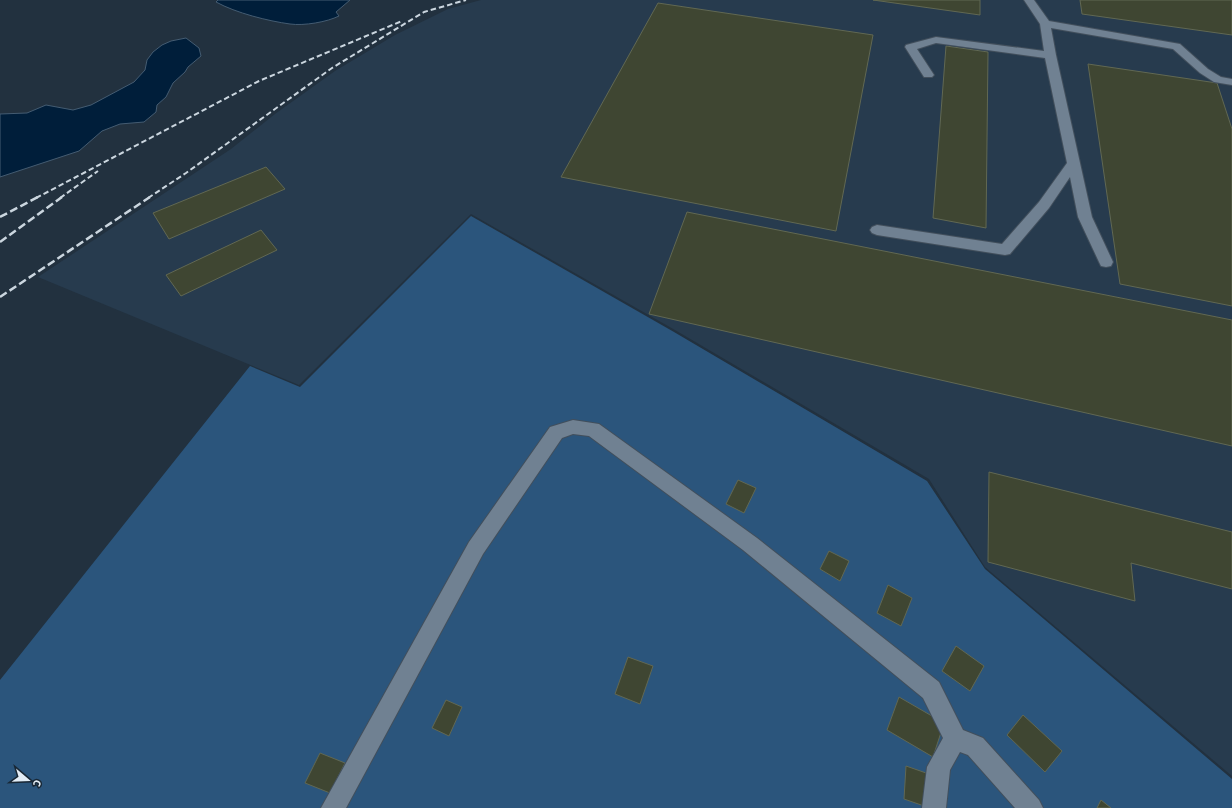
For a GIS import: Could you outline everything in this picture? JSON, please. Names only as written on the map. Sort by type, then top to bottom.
[{"type":"lane","points":[[1029,0],[1045,24],[1050,55],[1085,217],[1106,262]]},
{"type":"lane","points":[[1045,24],[1176,46],[1204,71],[1218,80],[1232,82]]},
{"type":"lane","points":[[928,75],[910,47],[936,40],[1050,55]]},
{"type":"lane","points":[[877,230],[1005,250],[1044,205],[1073,163]]},
{"type":"lane","points":[[332,808],[476,548],[556,432],[573,427],[593,429],[750,544],[931,690],[955,739],[975,746],[1030,808]]},
{"type":"lane","points":[[934,808],[939,767],[955,739]]},
{"type":"shaded area","points":[[218,0],[350,0],[336,12],[339,16],[315,23],[290,24],[242,13],[216,2]]},
{"type":"shaded area","points":[[481,0],[1232,0],[1232,776],[985,567],[929,479],[675,330],[471,214],[299,385],[38,277],[231,149],[275,114],[335,71],[395,35],[448,9]]},
{"type":"shaded area","points":[[186,38],[199,48],[201,56],[173,83],[166,97],[157,105],[156,112],[144,122],[120,124],[102,131],[79,151],[0,177],[0,114],[27,113],[46,105],[73,110],[91,105],[134,82],[145,70],[147,60],[153,52],[162,45],[171,41]]},
{"type":"shaded area","points":[[471,216],[674,332],[927,481],[985,569],[1232,779],[1232,808],[0,808],[0,680],[250,366],[300,387]]},
{"type":"building","points":[[873,0],[980,0],[980,15]]},
{"type":"building","points":[[1080,0],[1232,0],[1232,35],[1082,14]]},
{"type":"building","points":[[658,3],[873,35],[836,231],[561,177]]},
{"type":"building","points":[[946,46],[988,52],[986,228],[933,218]]},
{"type":"building","points":[[1088,64],[1217,83],[1232,129],[1232,306],[1120,284]]},
{"type":"building","points":[[266,167],[285,189],[169,239],[153,213]]},
{"type":"building","points":[[687,212],[1232,320],[1232,446],[649,314]]},
{"type":"building","points":[[261,230],[277,250],[181,296],[166,275]]},
{"type":"building","points":[[989,472],[1232,532],[1232,589],[1131,563],[1135,601],[988,562]]},
{"type":"building","points":[[738,480],[756,488],[744,513],[726,504]]},
{"type":"building","points":[[829,551],[849,561],[840,581],[820,569]]},
{"type":"building","points":[[888,585],[912,598],[901,626],[877,613]]},
{"type":"building","points":[[956,646],[984,666],[970,691],[942,671]]},
{"type":"building","points":[[628,657],[653,666],[640,704],[615,694]]},
{"type":"building","points":[[899,697],[944,723],[933,757],[887,730]]},
{"type":"building","points":[[446,700],[462,707],[449,736],[432,728]]},
{"type":"building","points":[[1023,715],[1062,751],[1045,772],[1007,735]]},
{"type":"building","points":[[320,753],[345,763],[330,793],[305,783]]},
{"type":"building","points":[[906,766],[929,774],[927,807],[904,799]]},
{"type":"building","points":[[1101,800],[1111,808],[1097,808]]},
{"type":"railway","points":[[148,198],[186,173],[332,68],[424,12],[466,0]]},
{"type":"railway","points":[[36,198],[259,81],[402,21]]},
{"type":"railway","points":[[60,198],[98,171]]},
{"type":"railway","points":[[0,217],[38,197]]},
{"type":"railway","points":[[0,242],[62,197]]},
{"type":"railway","points":[[0,297],[150,197]]}]
